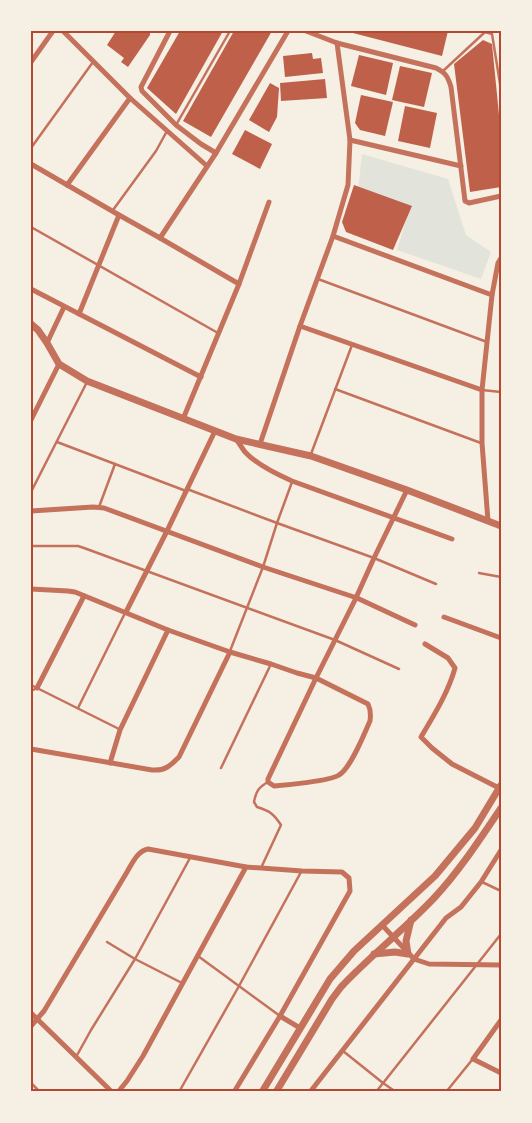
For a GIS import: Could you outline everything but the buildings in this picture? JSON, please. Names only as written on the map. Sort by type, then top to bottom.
[{"type":"street","points":[[31,62],[53,31]]},
{"type":"street","points":[[63,31],[130,98],[208,166]]},
{"type":"street","points":[[170,31],[141,87],[142,91],[176,126],[216,153]]},
{"type":"street","points":[[160,238],[208,166],[288,31]]},
{"type":"street","points":[[306,31],[337,43],[443,71],[448,77],[451,87],[465,201],[469,203],[501,196]]},
{"type":"street","points":[[260,444],[333,236],[348,185],[350,140],[337,43]]},
{"type":"street","points":[[67,185],[130,98]]},
{"type":"street","points":[[350,140],[461,166]]},
{"type":"street","points":[[31,164],[239,284]]},
{"type":"street","points":[[183,419],[239,284],[269,202]]},
{"type":"street","points":[[79,314],[118,215]]},
{"type":"street","points":[[333,236],[492,295]]},
{"type":"street","points":[[488,521],[482,443],[482,390],[492,295],[498,263],[501,258]]},
{"type":"street","points":[[31,289],[201,376]]},
{"type":"street","points":[[47,343],[64,307]]},
{"type":"street","points":[[31,324],[38,330],[59,364],[87,381],[216,431],[236,438],[311,456],[501,526]]},
{"type":"street","points":[[300,326],[482,390]]},
{"type":"street","points":[[31,420],[59,364]]},
{"type":"street","points":[[126,612],[216,431]]},
{"type":"street","points":[[236,438],[244,451],[253,459],[292,481],[452,539]]},
{"type":"street","points":[[31,589],[68,591],[84,596],[168,630],[230,652],[316,678],[368,704],[371,709],[370,721],[348,765],[341,774],[332,778],[274,786],[268,782],[269,776],[316,678],[356,598],[407,490]]},
{"type":"street","points":[[31,512],[104,508],[262,567],[356,598],[416,625]]},
{"type":"street","points":[[37,688],[84,596]]},
{"type":"street","points":[[444,617],[501,638]]},
{"type":"street","points":[[110,763],[120,730],[168,630]]},
{"type":"street","points":[[262,1092],[330,979],[354,951],[435,876],[475,828],[500,786],[452,764],[421,737],[452,681],[455,668],[448,658],[425,644]]},
{"type":"street","points":[[31,749],[152,770],[166,769],[179,757],[230,652]]},
{"type":"street","points":[[276,1092],[341,987],[451,880],[468,859],[501,808]]},
{"type":"street","points":[[31,1026],[38,1020],[49,1003],[127,872],[143,850],[148,849],[191,856],[246,867],[342,872],[349,878],[350,891],[280,1016],[234,1092]]},
{"type":"street","points":[[310,1092],[343,1051],[411,957],[446,918],[461,908],[481,882],[501,850]]},
{"type":"street","points":[[118,1092],[134,1072],[246,867]]},
{"type":"street","points":[[411,920],[406,941],[411,957]]},
{"type":"street","points":[[382,925],[411,957]]},
{"type":"street","points":[[374,954],[395,952],[429,964],[501,965]]},
{"type":"street","points":[[31,1013],[112,1092]]},
{"type":"street","points":[[280,1016],[300,1028]]},
{"type":"street","points":[[500,1022],[473,1059],[501,1073]]},
{"type":"lane","points":[[176,126],[230,31]]},
{"type":"lane","points":[[443,71],[483,32],[492,32],[501,90]]},
{"type":"lane","points":[[31,148],[94,61]]},
{"type":"lane","points":[[112,212],[156,151],[167,130]]},
{"type":"lane","points":[[31,227],[218,333]]},
{"type":"lane","points":[[318,279],[487,342]]},
{"type":"lane","points":[[311,456],[352,344]]},
{"type":"lane","points":[[31,492],[87,381]]},
{"type":"lane","points":[[335,389],[482,443]]},
{"type":"lane","points":[[482,390],[501,392]]},
{"type":"lane","points":[[57,442],[374,558],[436,584]]},
{"type":"lane","points":[[99,507],[115,464]]},
{"type":"lane","points":[[230,652],[292,481]]},
{"type":"lane","points":[[31,546],[78,546],[335,640],[399,669]]},
{"type":"lane","points":[[479,573],[501,577]]},
{"type":"lane","points":[[78,708],[126,612]]},
{"type":"lane","points":[[222,768],[271,664]]},
{"type":"lane","points":[[31,685],[120,730]]},
{"type":"lane","points":[[31,691],[37,688]]},
{"type":"lane","points":[[261,868],[281,825],[269,811],[257,807],[254,802],[256,792],[260,786],[268,782]]},
{"type":"lane","points":[[76,1058],[135,959],[191,856]]},
{"type":"lane","points":[[179,1092],[302,871]]},
{"type":"lane","points":[[481,882],[501,892]]},
{"type":"lane","points":[[376,1092],[501,934]]},
{"type":"lane","points":[[106,942],[183,984]]},
{"type":"lane","points":[[198,956],[280,1016]]},
{"type":"lane","points":[[343,1051],[396,1092]]},
{"type":"lane","points":[[446,1092],[473,1059]]},
{"type":"lane","points":[[31,1083],[40,1092]]},
{"type":"shaded area","points":[[362,154],[448,179],[466,235],[491,252],[481,279],[397,250],[410,207],[358,190]]}]
